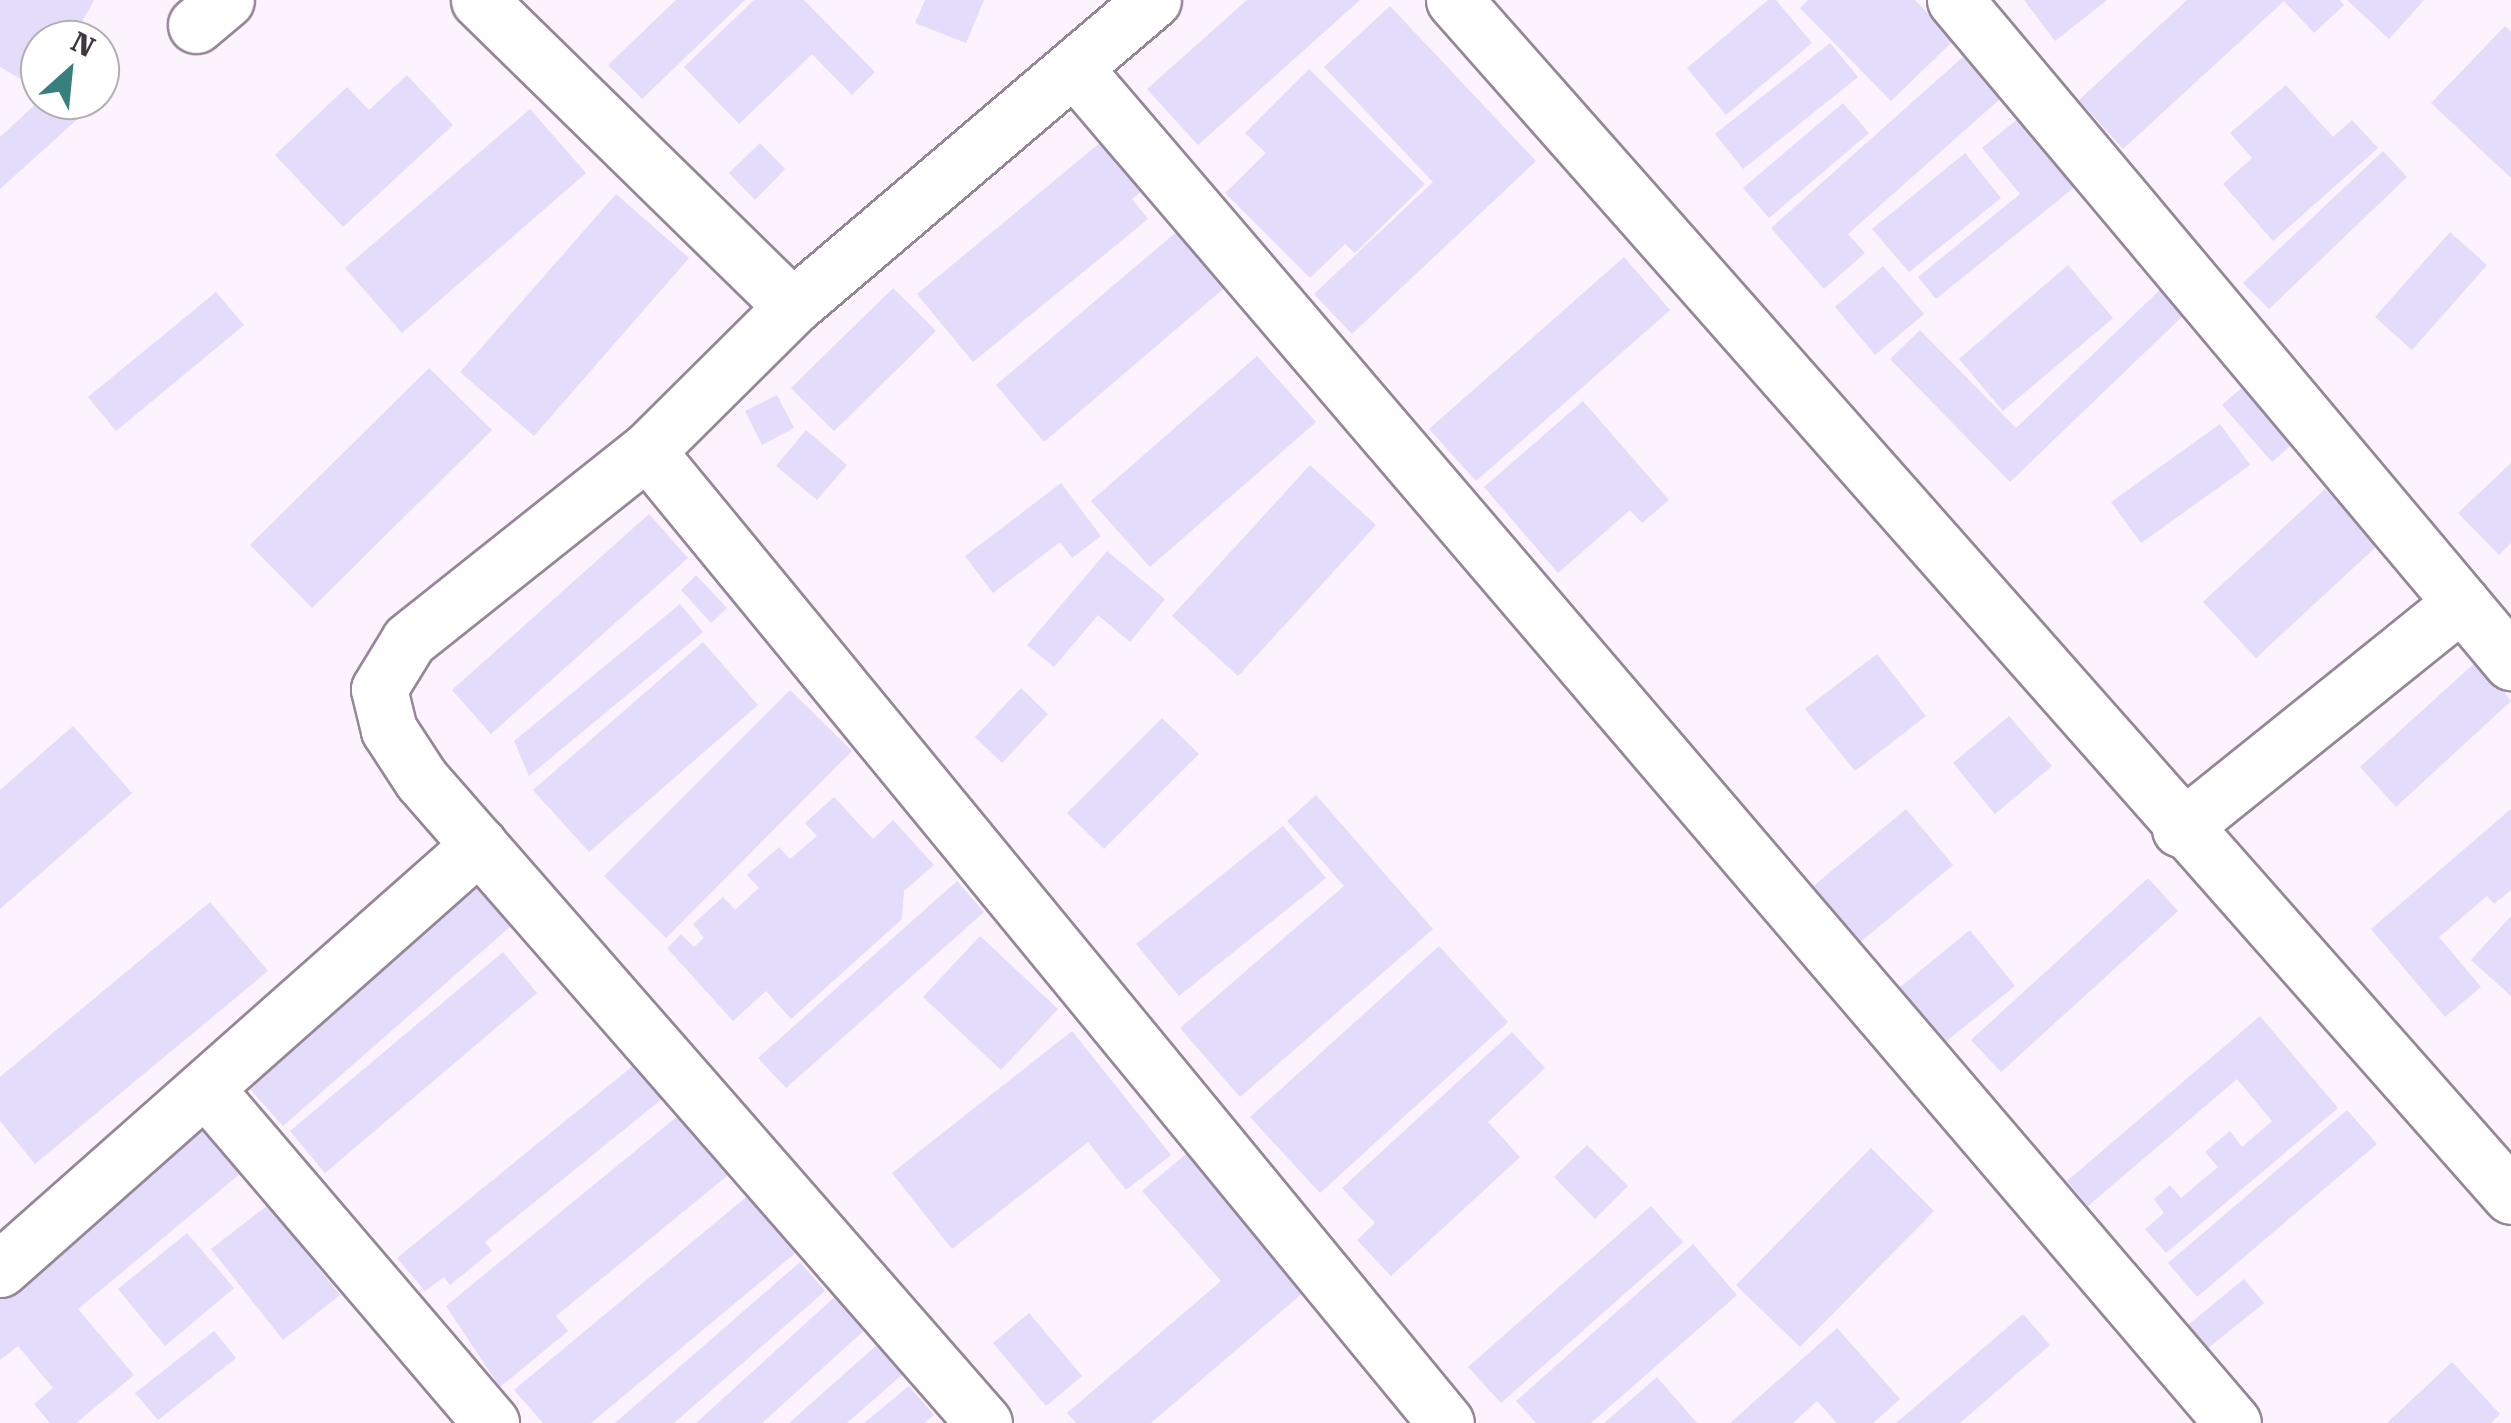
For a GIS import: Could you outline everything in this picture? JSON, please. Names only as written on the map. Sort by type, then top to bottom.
[{"type":"street","points":[[478,0],[792,307]]},
{"type":"street","points":[[984,1423],[420,779],[389,730],[379,689],[409,640],[647,451],[792,307],[1154,0]]},
{"type":"street","points":[[1454,0],[2180,829],[2511,1196]]},
{"type":"street","points":[[1955,0],[2511,662]]},
{"type":"street","points":[[1074,68],[2233,1423]]},
{"type":"street","points":[[647,451],[1446,1423]]},
{"type":"street","points":[[2180,829],[2461,603]]},
{"type":"street","points":[[0,1269],[479,846]]},
{"type":"street","points":[[206,1089],[490,1423]]},
{"type":"building","points":[[0,0],[94,0],[83,20],[20,20],[20,78],[0,67]]},
{"type":"building","points":[[676,0],[745,0],[642,99],[608,65]]},
{"type":"building","points":[[754,0],[804,0],[875,72],[852,95],[812,54],[739,124],[684,67]]},
{"type":"building","points":[[925,0],[984,0],[966,43],[915,23]]},
{"type":"building","points":[[1247,0],[1360,0],[1198,145],[1147,89]]},
{"type":"building","points":[[1768,0],[1776,0],[1812,43],[1726,115],[1687,68]]},
{"type":"building","points":[[1808,0],[1915,0],[1954,40],[1891,101],[1800,8]]},
{"type":"building","points":[[2024,0],[2107,0],[2055,41]]},
{"type":"building","points":[[2187,0],[2340,0],[2344,5],[2314,33],[2284,1],[2123,149],[2079,100]]},
{"type":"building","points":[[2347,0],[2424,0],[2389,39]]},
{"type":"building","points":[[1390,6],[1536,161],[1352,334],[1314,294],[1433,182],[1324,67]]},
{"type":"building","points":[[2505,26],[2511,32],[2511,178],[2431,103]]},
{"type":"building","points":[[1830,43],[1858,77],[1743,169],[1715,134]]},
{"type":"building","points":[[1973,48],[2010,90],[1848,234],[1865,253],[1824,289],[1771,228]]},
{"type":"building","points":[[1309,69],[1425,184],[1355,253],[1345,244],[1310,278],[1225,193],[1266,153],[1245,133]]},
{"type":"building","points":[[407,75],[453,125],[343,227],[275,155],[347,87],[369,110]]},
{"type":"building","points":[[2286,85],[2333,137],[2352,120],[2378,148],[2273,241],[2223,184],[2252,158],[2230,133]]},
{"type":"building","points":[[1843,103],[1869,133],[1769,218],[1743,188]]},
{"type":"building","points":[[530,109],[586,173],[402,333],[345,268]]},
{"type":"building","points":[[2020,117],[2077,185],[1936,299],[1918,277],[2020,194],[1982,148]]},
{"type":"building","points":[[20,118],[76,120],[0,189],[0,137]]},
{"type":"building","points":[[1106,138],[1147,187],[1132,199],[1148,219],[973,362],[917,294]]},
{"type":"building","points":[[760,143],[785,169],[755,200],[729,173]]},
{"type":"building","points":[[2383,151],[2407,177],[2269,309],[2243,283]]},
{"type":"building","points":[[1965,153],[2001,198],[1909,272],[1872,229]]},
{"type":"building","points":[[616,194],[689,258],[534,436],[460,372]]},
{"type":"building","points":[[1181,228],[1229,284],[1044,442],[996,385]]},
{"type":"building","points":[[2450,232],[2487,265],[2412,350],[2375,317]]},
{"type":"building","points":[[1624,257],[1670,310],[1476,481],[1429,429]]},
{"type":"building","points":[[2068,265],[2113,318],[2003,411],[1959,359]]},
{"type":"building","points":[[1883,266],[1924,314],[1875,355],[1835,307]]},
{"type":"building","points":[[2166,284],[2190,309],[2010,482],[1890,359],[1920,330],[2016,428]]},
{"type":"building","points":[[893,288],[936,331],[834,431],[791,388]]},
{"type":"building","points":[[216,292],[244,325],[116,431],[88,397]]},
{"type":"building","points":[[1257,356],[1316,422],[1150,567],[1091,501]]},
{"type":"building","points":[[429,368],[492,430],[312,608],[250,545]]},
{"type":"building","points":[[2247,383],[2297,440],[2272,462],[2222,405]]},
{"type":"building","points":[[777,395],[794,428],[762,445],[745,411]]},
{"type":"building","points":[[1583,401],[1669,500],[1642,523],[1630,510],[1558,573],[1484,487]]},
{"type":"building","points":[[2220,424],[2250,465],[2141,543],[2111,502]]},
{"type":"building","points":[[806,430],[847,465],[817,500],[776,466]]},
{"type":"building","points":[[2511,463],[2511,543],[2499,555],[2458,513]]},
{"type":"building","points":[[1310,465],[1376,525],[1238,676],[1172,616]]},
{"type":"building","points":[[1061,483],[1101,536],[1072,558],[1060,542],[993,593],[965,556]]},
{"type":"building","points":[[2325,489],[2378,545],[2256,658],[2203,602]]},
{"type":"building","points":[[649,514],[688,558],[491,734],[452,690]]},
{"type":"building","points":[[1107,551],[1165,599],[1130,642],[1098,615],[1054,667],[1027,645]]},
{"type":"building","points":[[696,575],[727,608],[711,623],[681,590]]},
{"type":"building","points":[[680,604],[703,632],[529,776],[514,741]]},
{"type":"building","points":[[703,642],[758,705],[589,852],[533,790]]},
{"type":"building","points":[[1877,654],[1926,716],[1855,771],[1805,709]]},
{"type":"building","points":[[2479,659],[2511,701],[2396,807],[2360,767]]},
{"type":"building","points":[[1021,688],[1048,714],[1002,763],[975,737]]},
{"type":"building","points":[[790,690],[852,751],[666,938],[604,876]]},
{"type":"building","points":[[2009,716],[2052,766],[1995,814],[1953,763]]},
{"type":"building","points":[[1162,718],[1199,754],[1104,849],[1067,813]]},
{"type":"building","points":[[73,726],[132,793],[0,909],[0,790]]},
{"type":"building","points":[[1316,795],[1433,929],[1240,1097],[1180,1028],[1344,886],[1287,821]]},
{"type":"building","points":[[834,797],[873,839],[893,820],[934,865],[904,891],[902,919],[791,1019],[766,991],[733,1021],[667,948],[681,934],[694,947],[704,938],[693,924],[723,897],[735,910],[759,888],[747,875],[779,847],[790,859],[817,836],[805,823]]},
{"type":"building","points":[[1906,809],[1953,865],[1846,954],[1799,898]]},
{"type":"building","points":[[2511,809],[2511,890],[2494,904],[2487,896],[2439,937],[2481,987],[2445,1017],[2371,929]]},
{"type":"building","points":[[1283,826],[1326,878],[1179,996],[1136,944]]},
{"type":"building","points":[[488,866],[528,911],[283,1126],[243,1081]]},
{"type":"building","points":[[2148,878],[2178,911],[2001,1072],[1971,1040]]},
{"type":"building","points":[[957,881],[984,912],[786,1088],[758,1058]]},
{"type":"building","points":[[210,902],[268,971],[35,1164],[0,1121],[0,1077]]},
{"type":"building","points":[[2511,916],[2511,996],[2471,960]]},
{"type":"building","points":[[1970,930],[2015,986],[1939,1047],[1894,992]]},
{"type":"building","points":[[980,936],[1058,1009],[1001,1070],[923,997]]},
{"type":"building","points":[[1439,946],[1508,1022],[1320,1193],[1250,1117]]},
{"type":"building","points":[[503,952],[537,993],[325,1173],[290,1131]]},
{"type":"building","points":[[2260,1016],[2338,1108],[2166,1253],[2145,1229],[2164,1213],[2154,1199],[2170,1185],[2181,1198],[2218,1167],[2205,1152],[2230,1131],[2242,1147],[2272,1121],[2237,1079],[2088,1206],[2067,1181]]},
{"type":"building","points":[[1072,1031],[1171,1155],[1126,1190],[1088,1142],[952,1249],[892,1173]]},
{"type":"building","points":[[1512,1032],[1545,1068],[1488,1122],[1520,1157],[1391,1276],[1357,1240],[1375,1223],[1342,1188]]},
{"type":"building","points":[[650,1052],[678,1086],[485,1242],[492,1251],[450,1285],[444,1277],[425,1291],[397,1258]]},
{"type":"building","points":[[690,1106],[739,1166],[556,1316],[568,1331],[500,1387],[446,1306]]},
{"type":"building","points":[[2347,1110],[2377,1144],[2197,1297],[2168,1263]]},
{"type":"building","points":[[205,1127],[242,1172],[78,1309],[134,1375],[76,1423],[50,1423],[34,1404],[53,1388],[18,1346],[0,1360],[0,1297]]},
{"type":"building","points":[[1587,1145],[1628,1186],[1595,1219],[1554,1177]]},
{"type":"building","points":[[1871,1148],[1934,1211],[1800,1347],[1736,1285]]},
{"type":"building","points":[[1186,1154],[1305,1291],[1151,1423],[1076,1423],[1067,1413],[1221,1281],[1142,1191]]},
{"type":"building","points":[[751,1193],[799,1250],[591,1423],[543,1423],[514,1390]]},
{"type":"building","points":[[268,1205],[340,1295],[283,1340],[211,1249]]},
{"type":"building","points":[[1651,1206],[1683,1242],[1501,1403],[1468,1367]]},
{"type":"building","points":[[187,1233],[234,1288],[165,1346],[118,1289]]},
{"type":"building","points":[[1693,1244],[1737,1295],[1591,1423],[1536,1423],[1516,1401]]},
{"type":"building","points":[[800,1262],[825,1291],[674,1423],[615,1423]]},
{"type":"building","points":[[2244,1279],[2264,1303],[2208,1348],[2188,1325]]},
{"type":"building","points":[[839,1293],[869,1326],[762,1423],[696,1423]]},
{"type":"building","points":[[1029,1313],[1082,1376],[1046,1406],[993,1343]]},
{"type":"building","points":[[2023,1314],[2050,1345],[1960,1423],[1896,1423]]},
{"type":"building","points":[[1837,1328],[1900,1399],[1873,1423],[1837,1423],[1817,1401],[1793,1423],[1730,1423]]},
{"type":"building","points":[[214,1331],[236,1358],[158,1420],[135,1393]]},
{"type":"building","points":[[879,1343],[904,1373],[847,1423],[789,1423]]},
{"type":"building","points":[[2452,1362],[2500,1414],[2491,1423],[2387,1423]]},
{"type":"building","points":[[1657,1377],[1697,1423],[1604,1423]]},
{"type":"building","points":[[909,1386],[934,1415],[924,1423],[864,1423]]}]
